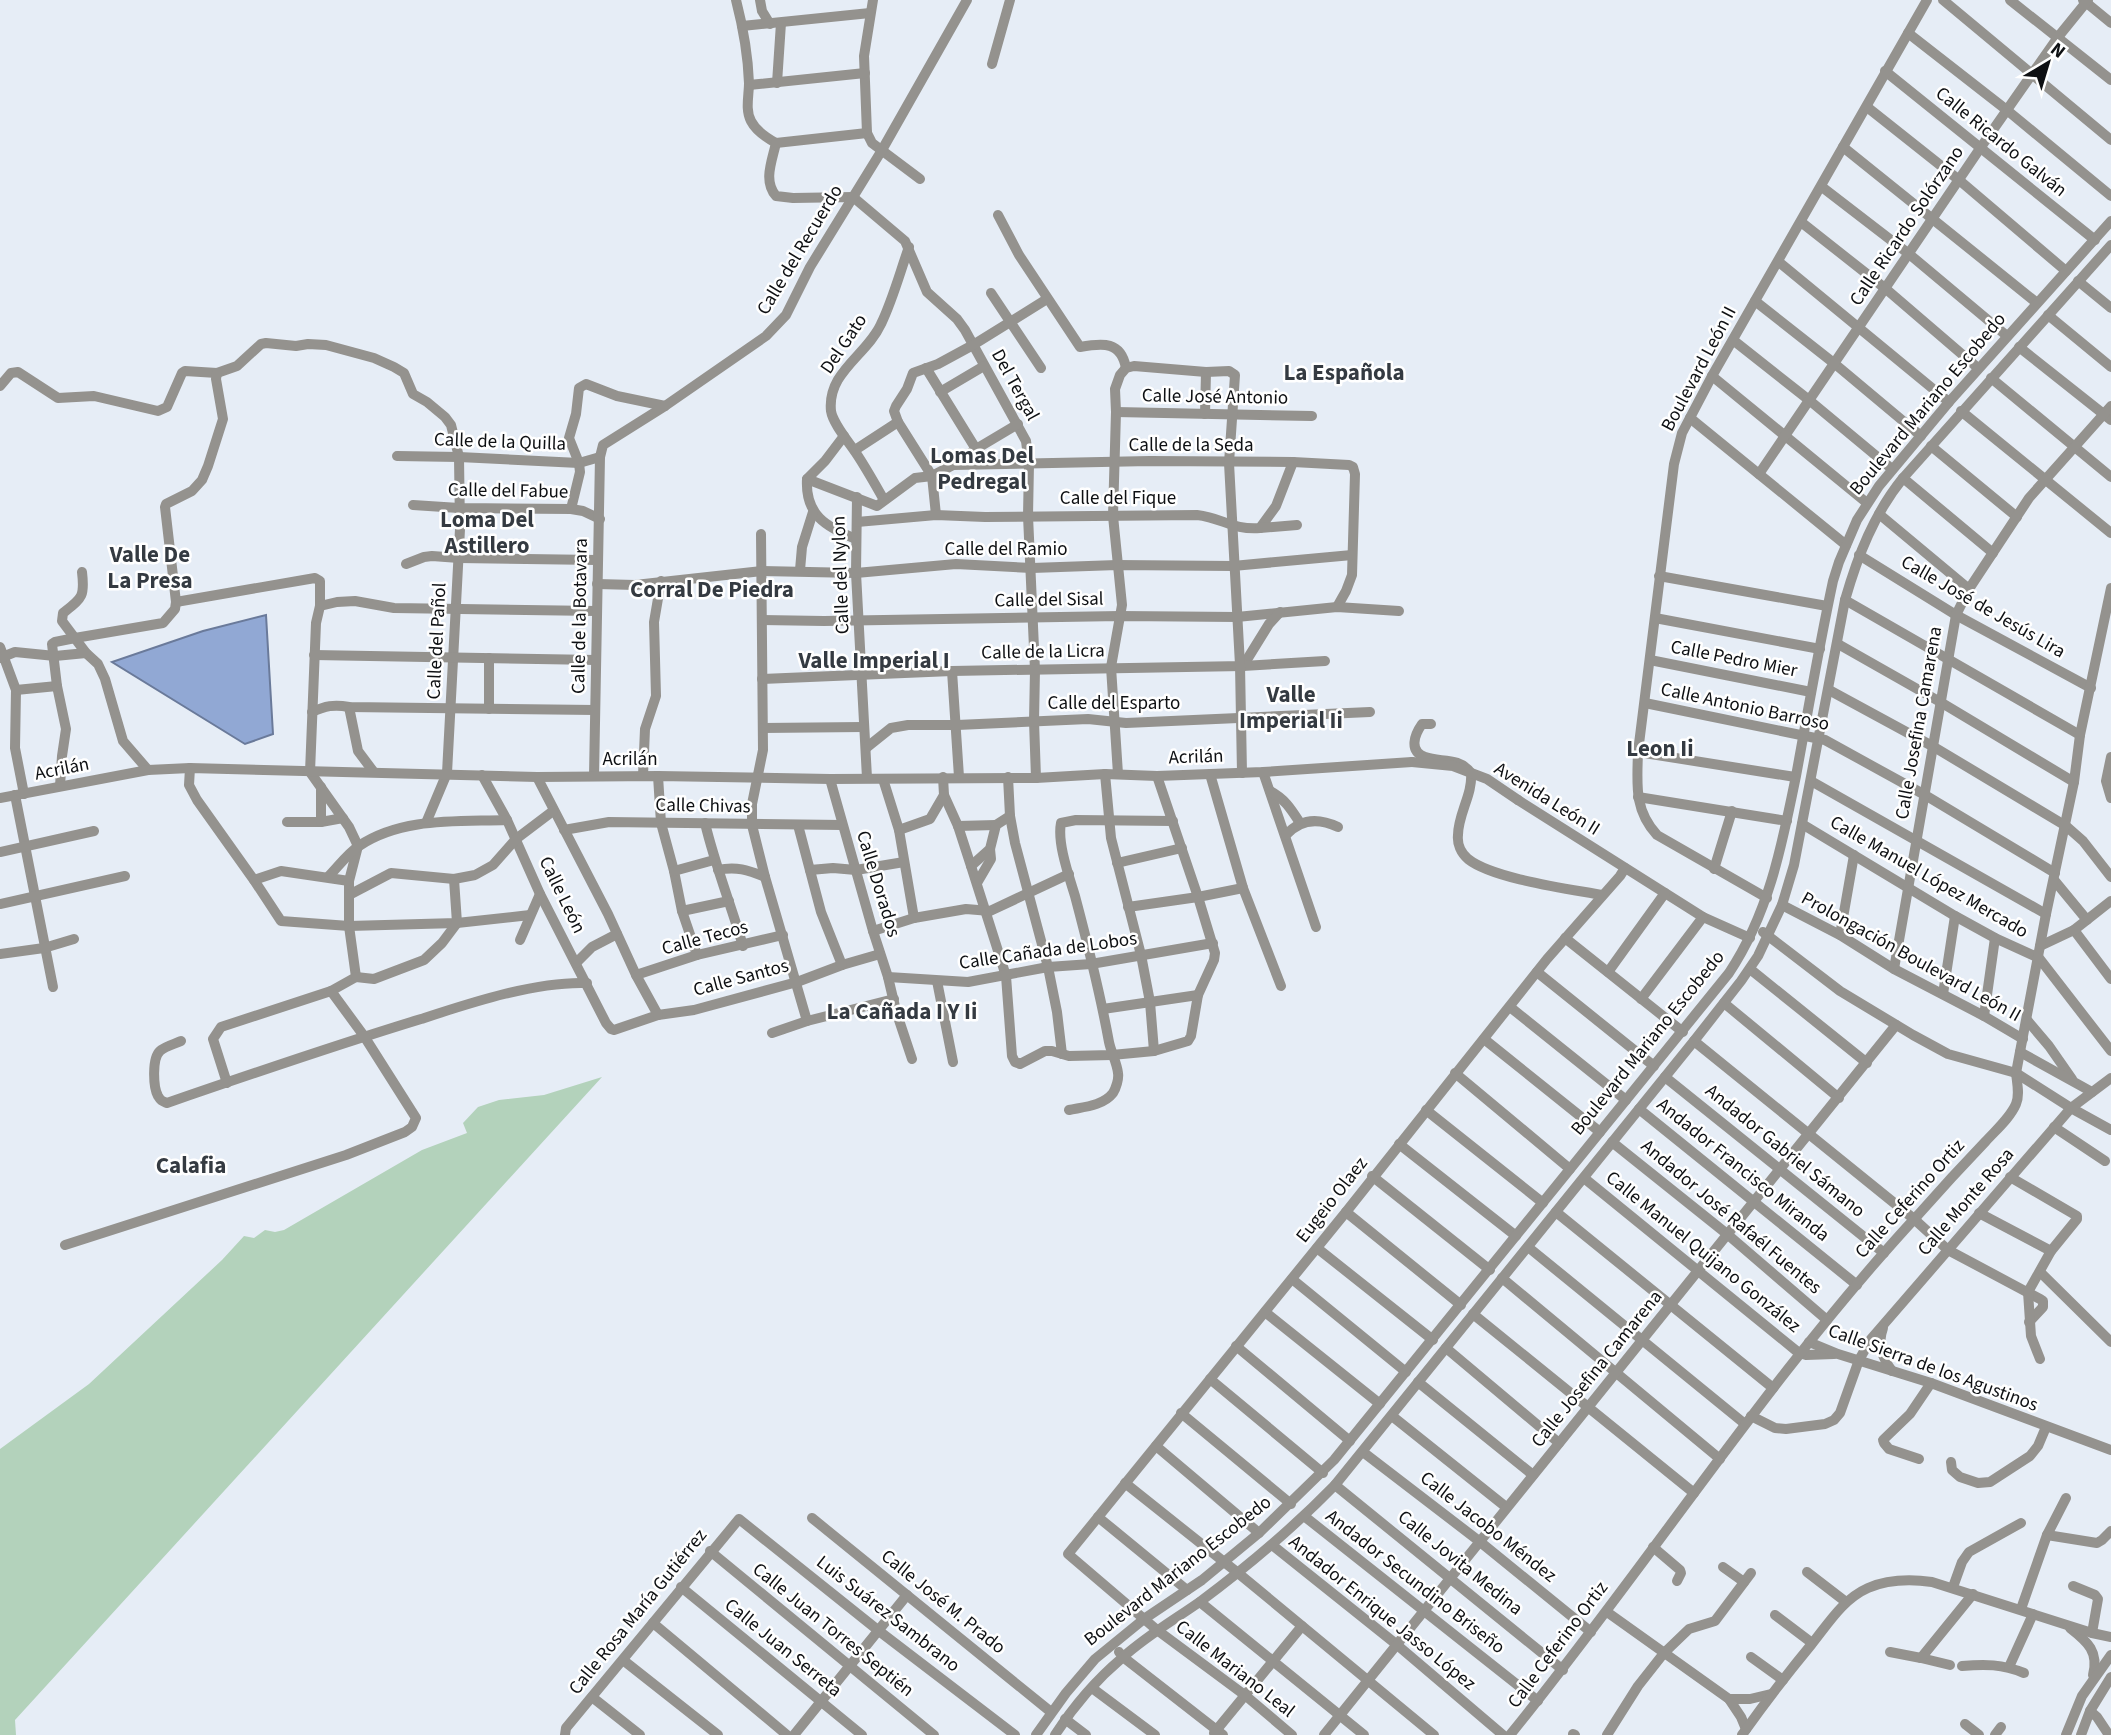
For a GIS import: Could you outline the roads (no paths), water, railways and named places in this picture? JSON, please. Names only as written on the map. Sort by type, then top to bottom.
[{"type":"street","points":[[736,0],[742,26],[749,85],[748,114],[751,123],[776,143],[867,132]]},
{"type":"street","points":[[761,0],[762,11],[776,23],[777,83]]},
{"type":"street","points":[[873,0],[864,44],[867,132],[872,143],[920,179]]},
{"type":"street","name":"Calle del Recuerdo","points":[[600,457],[603,445],[607,442],[665,406],[766,336],[778,324],[882,150],[967,0]]},
{"type":"street","points":[[992,64],[1010,0]]},
{"type":"street","name":"Boulevard León II","points":[[1713,869],[1657,835],[1645,821],[1638,797],[1638,752],[1674,464],[1682,433],[1690,418],[1927,0]]},
{"type":"street","points":[[1943,0],[2111,141]]},
{"type":"street","points":[[2010,0],[2111,80]]},
{"type":"street","points":[[2085,1],[2111,23]]},
{"type":"street","name":"Calle Ricardo Solórzano","points":[[1759,474],[1981,147],[2085,1]]},
{"type":"street","points":[[742,26],[870,13]]},
{"type":"street","points":[[1908,33],[2111,195]]},
{"type":"street","name":"Calle Ricardo Galván","points":[[1885,71],[2095,240]]},
{"type":"street","points":[[749,85],[865,73]]},
{"type":"street","points":[[1867,107],[1959,180],[2066,271]]},
{"type":"street","points":[[776,143],[769,179],[776,196],[853,197],[898,233],[909,247]]},
{"type":"street","points":[[1843,147],[2037,303]]},
{"type":"street","points":[[1822,187],[1909,254],[2007,336]]},
{"type":"street","points":[[998,215],[1019,255],[1080,346],[1104,344],[1117,349],[1124,357],[1126,369]]},
{"type":"street","name":"Boulevard Mariano Escobedo","points":[[1036,1735],[1084,1670],[1144,1619],[1224,1562],[1323,1473],[1730,973],[1767,898],[1796,778],[1833,581],[1846,545],[1867,503],[1892,469],[1978,368],[2111,221]]},
{"type":"street","points":[[1801,222],[1978,368]]},
{"type":"street","name":"Del Tergal","points":[[909,247],[922,284],[965,330],[1026,441],[1029,464],[1028,516],[1032,568],[1036,778]]},
{"type":"street","name":"Del Gato","points":[[844,436],[831,409],[837,383],[847,365],[865,347],[882,323],[909,247]]},
{"type":"street","name":"Boulevard Mariano Escobedo","points":[[1055,1735],[1065,1718],[1123,1657],[1238,1573],[1304,1516],[1335,1485],[1750,969],[1782,905],[1799,847],[1845,600],[1859,555],[1879,514],[1903,478],[2110,247]]},
{"type":"street","points":[[1779,262],[1949,402]]},
{"type":"street","points":[[2078,281],[2111,308]]},
{"type":"street","points":[[991,293],[1041,368]]},
{"type":"street","points":[[936,514],[932,476],[894,411],[913,373],[973,345],[1047,299]]},
{"type":"street","points":[[1755,301],[1924,431],[1940,436]]},
{"type":"street","points":[[2048,315],[2111,367]]},
{"type":"street","points":[[1733,340],[1892,469]]},
{"type":"street","name":"Calle del Pañol","points":[[218,373],[243,362],[266,342],[296,346],[317,344],[374,358],[404,373],[413,394],[445,417],[454,435],[459,457],[459,558],[447,773],[426,823]]},
{"type":"street","points":[[2019,347],[2109,413]]},
{"type":"street","points":[[940,392],[984,366]]},
{"type":"street","points":[[1118,775],[1111,667],[1122,597],[1113,516],[1115,384],[1126,369],[1141,367],[1228,371],[1234,373],[1236,379],[1229,463],[1233,566],[1241,665],[1242,772]]},
{"type":"street","points":[[926,368],[976,449]]},
{"type":"street","points":[[0,386],[11,373],[18,372],[58,398],[94,396],[158,411],[167,407],[185,371],[218,373],[216,379],[223,419],[208,466],[198,486],[165,507],[175,609],[163,623],[52,644],[66,729],[61,786]]},
{"type":"street","points":[[1205,414],[1206,372]]},
{"type":"street","points":[[1713,376],[1867,503]]},
{"type":"street","points":[[1991,378],[2111,477]]},
{"type":"street","points":[[571,509],[580,472],[569,438],[576,414],[578,391],[582,385],[665,406]]},
{"type":"street","points":[[1961,411],[2111,533]]},
{"type":"street","name":"Calle José Antonio","points":[[1116,412],[1312,416]]},
{"type":"street","name":"Calle Josefina Camarena","points":[[1894,969],[1956,615],[1969,589],[2045,479],[2074,446],[2109,413]]},
{"type":"street","points":[[1690,418],[1846,545]]},
{"type":"street","points":[[855,450],[898,422]]},
{"type":"street","points":[[807,478],[875,505],[915,478],[932,476],[953,465],[1018,424]]},
{"type":"street","points":[[800,570],[802,547],[813,512],[807,478],[825,461],[844,436],[855,450],[882,502]]},
{"type":"street","points":[[1931,446],[2017,517]]},
{"type":"street","name":"Calle de la Quilla","points":[[397,456],[579,463],[600,457]]},
{"type":"street","name":"Calle de la Botavara","points":[[594,776],[600,457]]},
{"type":"street","name":"Calle de la Seda","points":[[953,465],[1150,461],[1345,464],[1353,467],[1355,479],[1352,555]]},
{"type":"street","points":[[1260,528],[1276,506],[1293,462]]},
{"type":"street","points":[[1903,478],[1993,553]]},
{"type":"street","name":"Calle del Nylon","points":[[857,497],[856,573],[867,778]]},
{"type":"street","name":"Calle del Fabue","points":[[413,505],[571,509],[600,519]]},
{"type":"street","points":[[813,512],[834,530],[856,539]]},
{"type":"street","name":"Calle del Fique","points":[[857,522],[936,514],[1197,515],[1248,529],[1297,525]]},
{"type":"street","points":[[1879,514],[1969,589]]},
{"type":"street","points":[[761,534],[763,750],[751,804],[752,825],[807,1021]]},
{"type":"street","points":[[1337,607],[1350,584],[1352,555]]},
{"type":"street","name":"Calle del Ramio","points":[[597,584],[635,585],[762,571],[856,573],[956,564],[1032,568],[1117,565],[1233,566],[1352,555]]},
{"type":"street","name":"Calle José de Jesús Lira","points":[[1859,555],[1956,615],[2091,688]]},
{"type":"street","points":[[406,564],[424,556],[597,560]]},
{"type":"street","points":[[82,572],[82,597],[62,613],[62,621],[86,653],[98,664],[123,741],[148,770]]},
{"type":"street","points":[[1659,576],[1827,606]]},
{"type":"street","points":[[176,602],[315,578],[320,581],[314,655],[310,772],[343,818],[358,846],[349,881],[349,926],[355,976]]},
{"type":"street","points":[[643,776],[645,729],[656,696],[654,622],[661,581]]},
{"type":"street","name":"Calle Ceferino Ortiz","points":[[1510,1735],[1607,1612],[1799,1353],[1913,1219],[2001,1125],[2015,1106],[2018,1096],[2016,1073],[2046,914],[2066,826],[2080,735],[2111,588]]},
{"type":"street","points":[[1845,600],[2080,735]]},
{"type":"street","points":[[320,606],[355,601],[394,608],[596,611]]},
{"type":"street","name":"Calle del Sisal","points":[[762,620],[1237,617],[1337,607],[1399,611]]},
{"type":"street","points":[[1241,665],[1280,612]]},
{"type":"street","points":[[1655,618],[1820,649]]},
{"type":"street","points":[[2104,620],[2111,630]]},
{"type":"street","points":[[1239,651],[1258,642]]},
{"type":"street","points":[[1838,644],[2074,782]]},
{"type":"street","points":[[53,987],[26,848],[19,795],[15,748],[16,690],[1,654],[15,652],[55,656],[86,653]]},
{"type":"street","points":[[314,655],[596,660]]},
{"type":"street","points":[[489,658],[489,709]]},
{"type":"street","name":"Calle Pedro Mier","points":[[1650,660],[1811,692]]},
{"type":"street","name":"Calle de la Licra","points":[[762,679],[1325,661]]},
{"type":"street","points":[[952,671],[959,777]]},
{"type":"street","points":[[16,690],[57,686]]},
{"type":"street","points":[[1829,690],[1934,747],[2066,826],[2083,841],[2111,877]]},
{"type":"street","name":"Calle Antonio Barroso","points":[[1645,703],[1804,735],[1830,743],[1925,794],[2054,877],[2087,920]]},
{"type":"street","points":[[312,712],[335,705],[595,710]]},
{"type":"street","points":[[349,707],[358,751],[373,771]]},
{"type":"street","name":"Calle del Esparto","points":[[866,748],[898,726],[1088,719],[1116,723],[1370,712]]},
{"type":"street","points":[[1431,724],[1422,724],[1416,733],[1413,741],[1416,750],[1424,757],[1462,764],[1470,770],[1471,782],[1458,835],[1462,852],[1469,859],[1490,870],[1602,895]]},
{"type":"street","points":[[763,728],[863,727]]},
{"type":"street","points":[[348,772],[358,751]]},
{"type":"street","points":[[1638,752],[1796,778]]},
{"type":"street","points":[[2111,757],[2106,781],[2111,798]]},
{"type":"street","name":"Avenida León II","points":[[1263,772],[1412,762],[1453,766],[1487,779],[1703,917],[1752,933],[1768,935],[1840,991],[1948,1054],[2016,1073]]},
{"type":"street","points":[[190,768],[189,785],[197,800],[281,921],[349,926],[457,923],[530,915]]},
{"type":"street","name":"Acrilán","points":[[0,798],[148,770],[190,768],[830,779],[1008,776],[1036,778],[1105,774],[1157,776],[1263,772]]},
{"type":"street","points":[[1263,772],[1316,927]]},
{"type":"street","points":[[1105,774],[1109,821],[1117,863],[1150,1002],[1154,1051]]},
{"type":"street","points":[[1210,774],[1243,888],[1281,986]]},
{"type":"street","name":"Calle León","points":[[482,775],[507,820],[540,894],[611,1029]]},
{"type":"street","points":[[537,776],[658,1015]]},
{"type":"street","points":[[658,776],[661,823],[682,911],[697,955]]},
{"type":"street","points":[[1008,776],[1010,816],[1048,967],[1062,1054]]},
{"type":"street","points":[[943,777],[944,795],[958,826],[1006,976],[1013,1060],[1020,1064],[1045,1051],[1069,1056],[1112,1055],[1154,1051],[1188,1041],[1198,995],[1214,960],[1213,943],[1157,776]]},
{"type":"street","name":"Calle Dorados","points":[[830,779],[912,1059]]},
{"type":"street","points":[[883,779],[899,830],[914,918]]},
{"type":"street","points":[[1811,781],[2046,914]]},
{"type":"street","points":[[321,788],[321,822]]},
{"type":"street","points":[[1270,791],[1287,803],[1300,823]]},
{"type":"street","points":[[899,830],[930,818],[944,795]]},
{"type":"street","points":[[1638,797],[1787,821]]},
{"type":"street","points":[[349,895],[391,873],[454,878],[475,875],[493,865],[516,839],[553,811]]},
{"type":"street","points":[[1732,811],[1713,869],[1767,898]]},
{"type":"street","points":[[958,826],[996,824],[1010,816]]},
{"type":"street","points":[[287,822],[321,822],[343,818]]},
{"type":"street","points":[[328,877],[358,846],[389,831],[426,823],[507,820]]},
{"type":"street","points":[[1069,1110],[1101,1102],[1113,1093],[1118,1072],[1060,835],[1061,823],[1076,820],[1173,821]]},
{"type":"street","points":[[1286,835],[1300,823],[1319,820],[1338,827]]},
{"type":"street","name":"Calle Chivas","points":[[564,830],[609,822],[842,825]]},
{"type":"street","points":[[705,823],[743,946]]},
{"type":"street","points":[[971,866],[990,849],[996,824]]},
{"type":"street","name":"Calle Manuel López Mercado","points":[[1802,824],[1955,916],[2039,958]]},
{"type":"street","points":[[798,825],[821,912],[842,965]]},
{"type":"street","points":[[0,852],[94,831]]},
{"type":"street","points":[[1117,863],[1182,848]]},
{"type":"street","points":[[977,883],[991,859],[990,849]]},
{"type":"street","points":[[1840,936],[1854,855]]},
{"type":"street","points":[[810,870],[856,870],[904,862]]},
{"type":"street","points":[[674,871],[716,865],[741,868],[765,877]]},
{"type":"street","name":"Eugeio Olaez","points":[[1144,1619],[1068,1554],[1537,972],[1625,868]]},
{"type":"street","points":[[254,880],[281,871],[349,881]]},
{"type":"street","points":[[873,931],[914,918],[966,909],[986,911],[1028,895],[1069,874]]},
{"type":"street","points":[[0,904],[125,876]]},
{"type":"street","points":[[227,1083],[213,1039],[221,1027],[331,991],[355,976],[374,979],[425,960],[457,923],[454,878]]},
{"type":"street","points":[[1128,908],[1243,888]]},
{"type":"street","points":[[1608,972],[1665,893]]},
{"type":"street","points":[[520,940],[540,894]]},
{"type":"street","points":[[682,911],[729,901]]},
{"type":"street","points":[[2040,946],[2074,930],[2110,903]]},
{"type":"street","name":"Prolongación Boulevard León II","points":[[1782,905],[2023,1039]]},
{"type":"street","points":[[1943,994],[1955,916]]},
{"type":"street","points":[[1641,999],[1703,917]]},
{"type":"street","points":[[2074,930],[2111,979]]},
{"type":"street","points":[[564,982],[574,960],[617,934]]},
{"type":"street","name":"Calle Tecos","points":[[636,975],[697,955],[783,935]]},
{"type":"street","points":[[1566,938],[1683,1032]]},
{"type":"street","points":[[1983,1016],[1995,938]]},
{"type":"street","points":[[0,954],[44,948],[74,939]]},
{"type":"street","name":"Calle Cañada de Lobos","points":[[888,977],[968,982],[1048,967],[1091,964],[1213,943]]},
{"type":"street","name":"Calle Santos","points":[[611,1029],[797,982],[880,954]]},
{"type":"street","points":[[2039,958],[2111,1051]]},
{"type":"street","points":[[1750,969],[1867,1063]]},
{"type":"street","points":[[1537,972],[1654,1066]]},
{"type":"street","points":[[937,981],[953,1062]]},
{"type":"street","points":[[181,1041],[157,1053],[154,1061],[156,1094],[167,1103],[364,1036],[475,1002],[564,982],[587,983]]},
{"type":"street","points":[[65,1245],[346,1155],[412,1127],[416,1118],[364,1036],[331,991]]},
{"type":"street","points":[[1103,1009],[1198,995]]},
{"type":"street","points":[[772,1034],[807,1021],[894,999]]},
{"type":"street","points":[[1724,1003],[1839,1098]]},
{"type":"street","name":"Andador Francisco Miranda","points":[[1510,1007],[1626,1100]]},
{"type":"street","points":[[2027,1020],[2072,1080]]},
{"type":"street","name":"Calle Josefina Camarena","points":[[1324,1735],[1896,1025]]},
{"type":"street","points":[[1483,1039],[1600,1132]]},
{"type":"street","points":[[1694,1041],[1948,1250],[2028,1292]]},
{"type":"street","name":"Prolongación Boulevard León II","points":[[2020,1052],[2092,1092]]},
{"type":"street","points":[[1455,1073],[1570,1169]]},
{"type":"street","points":[[2016,1073],[2111,1130]]},
{"type":"street","name":"Andador Gabriel Sámano","points":[[1665,1077],[1884,1253]]},
{"type":"street","name":"Calle Monte Rosa","points":[[1748,1420],[1786,1429],[1825,1424],[1834,1420],[1840,1413],[1859,1360],[1871,1339],[2071,1108],[2111,1078]]},
{"type":"street","name":"Andador Francisco Miranda","points":[[1639,1108],[1857,1285]]},
{"type":"street","points":[[1426,1110],[1543,1203]]},
{"type":"street","points":[[2054,1127],[2105,1161]]},
{"type":"street","points":[[1592,1142],[1605,1152]]},
{"type":"street","name":"Andador José Rafaél Fuentes","points":[[1612,1142],[1727,1234],[1827,1320]]},
{"type":"street","points":[[1399,1144],[1516,1236]]},
{"type":"street","points":[[1372,1176],[1490,1270]]},
{"type":"street","points":[[2010,1177],[2077,1216],[2051,1251],[2028,1292],[2031,1336],[2040,1359]]},
{"type":"street","name":"Calle Manuel Quijano González","points":[[1584,1178],[1799,1353]]},
{"type":"street","points":[[1346,1212],[1461,1305]]},
{"type":"street","points":[[1556,1212],[1773,1388]]},
{"type":"street","points":[[1979,1213],[2051,1251]]},
{"type":"street","points":[[1528,1247],[1748,1420]]},
{"type":"street","points":[[1317,1248],[1433,1340]]},
{"type":"street","points":[[2040,1272],[2111,1342]]},
{"type":"street","points":[[1292,1279],[1406,1373]]},
{"type":"street","points":[[1502,1279],[1720,1459]]},
{"type":"street","points":[[1265,1312],[1380,1404]]},
{"type":"street","points":[[1474,1314],[1694,1493]]},
{"type":"street","points":[[1885,1323],[1879,1344],[1881,1353],[1892,1371]]},
{"type":"street","name":"Calle Sierra de los Agustinos","points":[[1809,1342],[2111,1449]]},
{"type":"street","points":[[1236,1346],[1350,1441]]},
{"type":"street","points":[[1446,1348],[1559,1443]]},
{"type":"street","points":[[1799,1353],[1839,1354]]},
{"type":"street","points":[[1210,1378],[1323,1473]]},
{"type":"street","points":[[1418,1382],[1533,1475]]},
{"type":"street","points":[[1919,1459],[1893,1451],[1885,1446],[1884,1440],[1910,1414],[1931,1383]]},
{"type":"street","points":[[1181,1413],[1291,1504]]},
{"type":"street","points":[[1391,1416],[1506,1507]]},
{"type":"street","name":"Calle Sierra de los Agustinos","points":[[1951,1462],[1952,1470],[1960,1477],[1978,1483],[1990,1482],[2030,1456],[2038,1446],[2046,1427]]},
{"type":"street","points":[[1156,1446],[1259,1533]]},
{"type":"street","name":"Calle Jacobo Méndez","points":[[1363,1452],[1591,1632]]},
{"type":"street","points":[[1125,1483],[1434,1735]]},
{"type":"street","name":"Calle Jovita Medina","points":[[1335,1485],[1563,1670]]},
{"type":"street","points":[[2021,1609],[2047,1535],[2066,1499]]},
{"type":"street","name":"Andador Secundino Briseño","points":[[1304,1516],[1538,1701]]},
{"type":"street","points":[[1098,1517],[1187,1590]]},
{"type":"street","name":"Calle José M. Prado","points":[[812,1518],[1051,1712]]},
{"type":"street","name":"Calle Rosa María Gutiérrez","points":[[565,1733],[710,1551],[736,1521],[741,1520]]},
{"type":"street","name":"Luis Suárez Sambrano","points":[[741,1520],[879,1631],[1015,1735]]},
{"type":"street","points":[[1953,1587],[1962,1562],[1969,1552],[2021,1523]]},
{"type":"street","points":[[2047,1535],[2097,1543],[2111,1531]]},
{"type":"street","name":"Andador Enrique Jasso López","points":[[1272,1545],[1396,1644],[1503,1735]]},
{"type":"street","points":[[1653,1547],[1680,1570],[1677,1581]]},
{"type":"street","name":"Calle Juan Torres Septién","points":[[710,1551],[934,1735]]},
{"type":"street","points":[[1723,1567],[1744,1582]]},
{"type":"street","points":[[1808,1572],[1846,1602]]},
{"type":"street","points":[[1607,1735],[1638,1686],[1664,1653],[1689,1629],[1715,1621],[1751,1573]]},
{"type":"street","points":[[1744,1732],[1771,1694],[1846,1602],[1867,1588],[1898,1580],[1932,1582],[2111,1637]]},
{"type":"street","points":[[2073,1586],[2095,1595],[2098,1599],[2092,1633]]},
{"type":"street","name":"Calle Juan Serreta","points":[[681,1587],[862,1735]]},
{"type":"street","points":[[1922,1658],[1973,1594]]},
{"type":"street","points":[[794,1735],[907,1595]]},
{"type":"street","points":[[1200,1602],[1364,1735]]},
{"type":"street","points":[[1607,1612],[1729,1699],[1738,1712],[1744,1732]]},
{"type":"street","points":[[2009,1667],[2033,1614]]},
{"type":"street","points":[[1774,1615],[1812,1643]]},
{"type":"street","name":"Calle Mariano Leal","points":[[1144,1619],[1246,1696],[1292,1735]]},
{"type":"street","points":[[653,1623],[787,1735]]},
{"type":"street","points":[[2065,1624],[2093,1650],[2095,1667],[2091,1681]]},
{"type":"street","points":[[1113,1644],[1123,1657],[1217,1733],[1302,1626]]},
{"type":"street","points":[[1890,1653],[1956,1666],[1994,1664],[2024,1673]]},
{"type":"street","points":[[2066,1735],[2076,1707],[2111,1655]]},
{"type":"street","points":[[1751,1657],[1783,1680]]},
{"type":"street","points":[[623,1660],[718,1735]]},
{"type":"street","points":[[2081,1735],[2090,1711],[2111,1677]]},
{"type":"street","points":[[1092,1688],[1155,1735]]},
{"type":"street","points":[[1729,1699],[1750,1699],[1771,1694]]},
{"type":"street","points":[[592,1697],[640,1735]]},
{"type":"street","points":[[2090,1711],[2109,1735]]},
{"type":"street","points":[[1065,1718],[1086,1735]]},
{"type":"street","points":[[1965,1724],[1979,1735]]},
{"type":"water","points":[[266,615],[273,734],[245,744],[112,662],[203,631]]},
{"type":"district","name":"La Española","points":[[1344,372]]},
{"type":"district","name":"Lomas Del Pedregal","points":[[982,468]]},
{"type":"district","name":"Loma Del Astillero","points":[[487,532]]},
{"type":"district","name":"Valle De La Presa","points":[[150,567]]},
{"type":"district","name":"Corral De Piedra","points":[[712,589]]},
{"type":"district","name":"Valle Imperial I","points":[[874,660]]},
{"type":"district","name":"Valle Imperial Ii","points":[[1291,707]]},
{"type":"district","name":"Leon Ii","points":[[1660,748]]},
{"type":"district","name":"La Cañada I Y Ii","points":[[902,1011]]},
{"type":"district","name":"Calafia","points":[[191,1165]]}]
